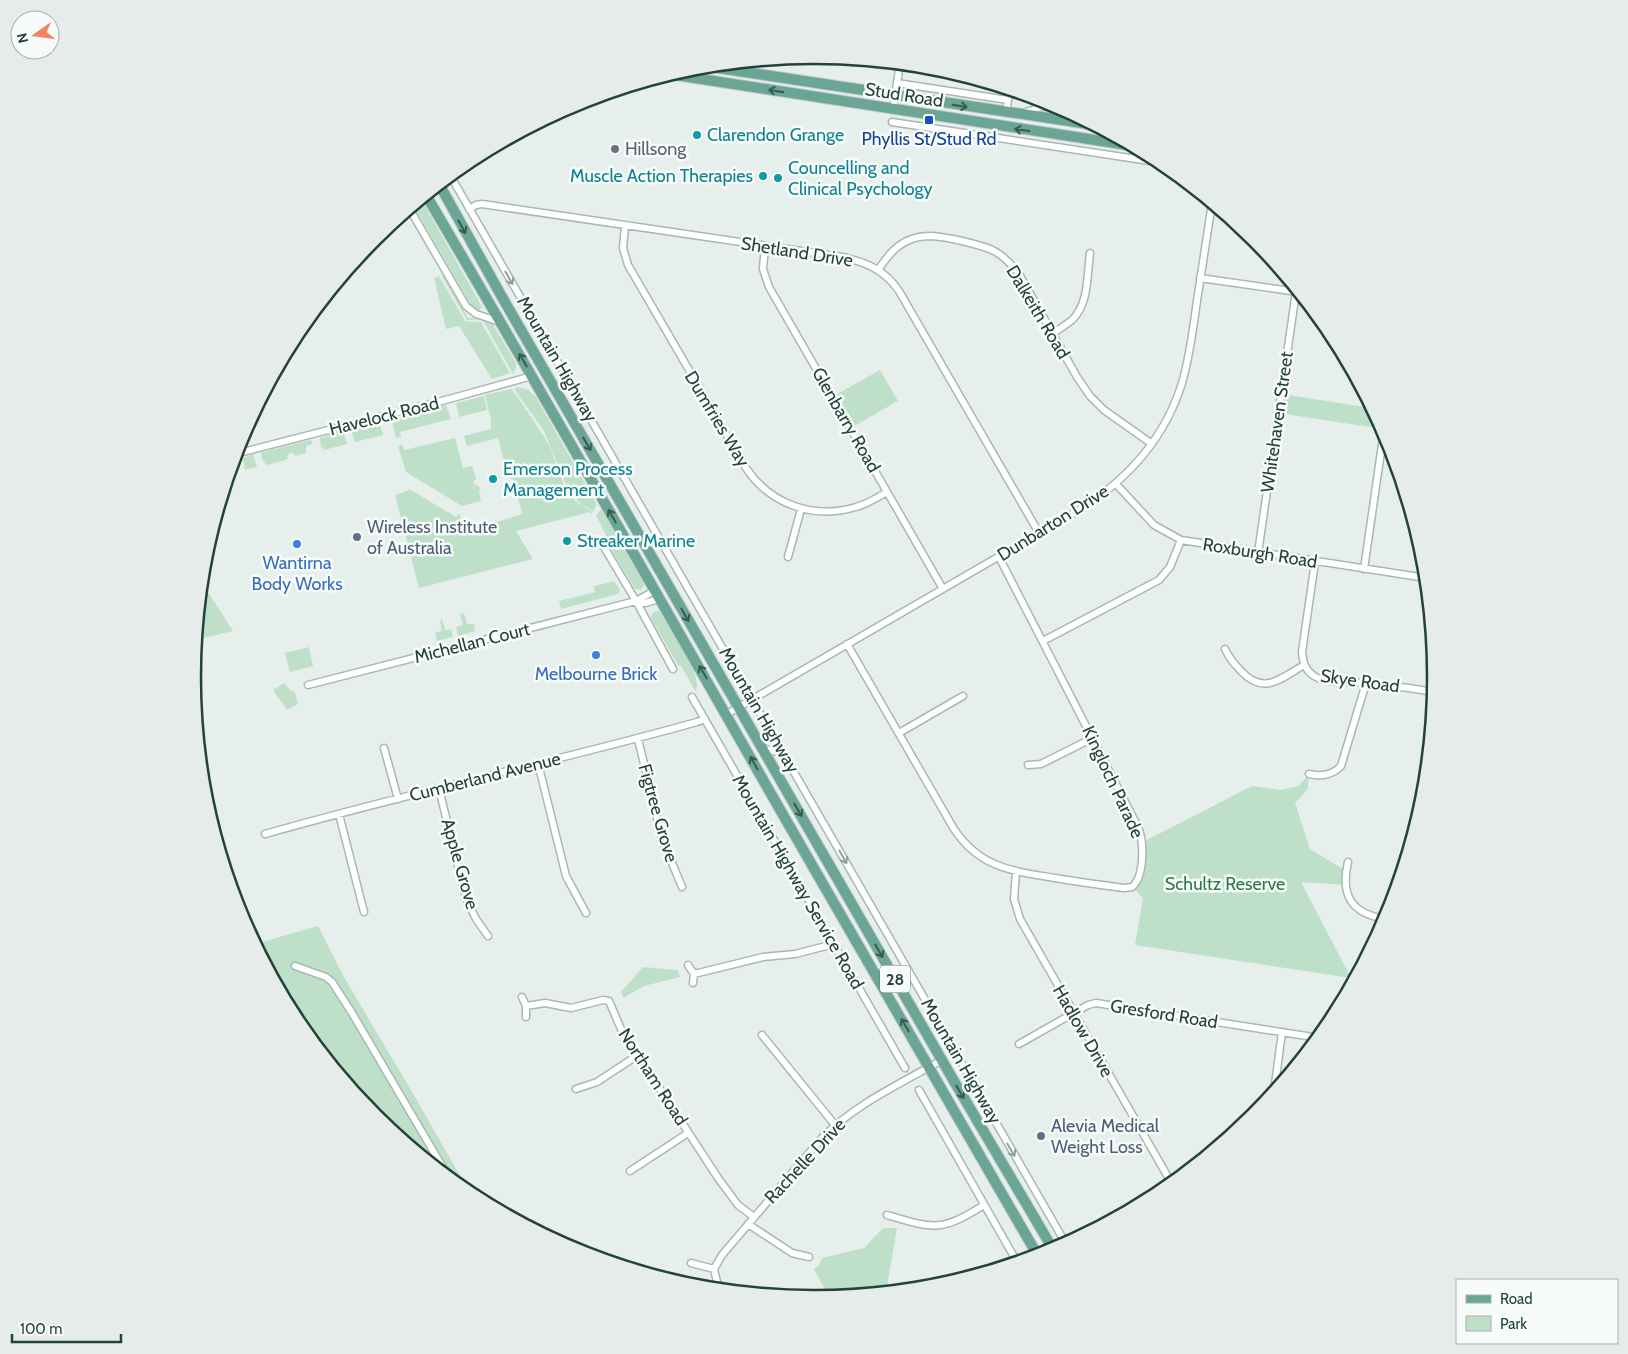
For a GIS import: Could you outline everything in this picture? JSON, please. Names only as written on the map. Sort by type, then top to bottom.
[{"type":"main road","name":"Stud Road","points":[[730,70],[1074,122]]},
{"type":"main road","name":"Stud Road","points":[[689,77],[1116,143]]},
{"type":"main road","points":[[798,94],[800,80]]},
{"type":"main road","points":[[837,100],[839,86]]},
{"type":"main road","name":"Mountain Highway","points":[[442,189],[762,748],[1050,1244]]},
{"type":"main road","name":"Mountain Highway","points":[[429,200],[1034,1249]]},
{"type":"main road","points":[[532,376],[544,369]]},
{"type":"main road","points":[[657,595],[670,587]]},
{"type":"main road","points":[[778,806],[784,800],[783,784]]},
{"type":"main road","points":[[1023,1229],[1036,1220]]},
{"type":"main road","points":[[1038,1248],[1047,1239]]},
{"type":"street","points":[[899,70],[895,110],[905,124]]},
{"type":"street","points":[[897,82],[1008,100]]},
{"type":"street","points":[[1006,112],[1009,95]]},
{"type":"street","points":[[1019,114],[1041,107]]},
{"type":"street","points":[[892,122],[1144,160]]},
{"type":"street","points":[[453,181],[746,689]]},
{"type":"street","name":"Shetland Drive","points":[[469,209],[482,204],[849,258],[878,270],[890,279],[899,291],[1039,534]]},
{"type":"street","name":"Dunbarton Drive","points":[[727,714],[1090,504],[1116,484],[1132,468],[1152,444],[1166,422],[1182,384],[1189,355],[1211,210]]},
{"type":"street","points":[[412,214],[466,306],[476,314],[501,322]]},
{"type":"street","name":"Dumfries Way","points":[[625,226],[623,248],[628,264],[746,468],[757,482],[778,499],[801,509],[825,512],[849,509],[887,492]]},
{"type":"street","name":"Dalkeith Road","points":[[878,270],[897,247],[908,240],[920,237],[940,237],[986,248],[999,254],[1014,268],[1083,387],[1097,404],[1152,444]]},
{"type":"street","name":"Glenbarry Road","points":[[765,246],[763,265],[766,282],[943,589]]},
{"type":"street","points":[[1052,334],[1070,322],[1080,309],[1090,253]]},
{"type":"street","points":[[1200,278],[1290,291]]},
{"type":"street","name":"Whitehaven Street","points":[[1258,553],[1296,298]]},
{"type":"street","name":"Havelock Road","points":[[243,452],[532,376]]},
{"type":"street","points":[[1364,569],[1382,445]]},
{"type":"street","name":"Roxburgh Road","points":[[1116,484],[1154,524],[1181,540],[1418,577]]},
{"type":"street","points":[[788,557],[801,509]]},
{"type":"street","points":[[1043,641],[1159,580],[1170,567],[1181,540]]},
{"type":"street","points":[[601,542],[674,669]]},
{"type":"street","name":"Kingloch Parade","points":[[847,644],[954,829],[974,852],[998,866],[1016,872],[1127,888],[1132,887],[1138,881],[1142,835],[998,557]]},
{"type":"street","name":"Skye Road","points":[[1315,562],[1303,645],[1304,665],[1314,676],[1322,679],[1427,691]]},
{"type":"street","name":"Michellan Court","points":[[308,685],[636,601],[645,603],[657,595]]},
{"type":"street","points":[[1225,649],[1230,660],[1249,679],[1256,683],[1265,684],[1277,681],[1304,665]]},
{"type":"street","points":[[1309,774],[1322,775],[1335,772],[1341,766],[1366,683]]},
{"type":"street","points":[[899,733],[964,696]]},
{"type":"street","name":"Mountain Highway Service Road","points":[[692,697],[905,1068]]},
{"type":"street","points":[[757,708],[784,754]]},
{"type":"street","name":"Cumberland Avenue","points":[[265,834],[398,798],[638,739],[698,722],[705,718]]},
{"type":"street","points":[[1028,765],[1041,764],[1093,738]]},
{"type":"street","name":"Figtree Grove","points":[[638,739],[662,839],[682,887]]},
{"type":"street","points":[[384,748],[398,798]]},
{"type":"street","points":[[762,748],[784,754]]},
{"type":"street","name":"Mountain Highway","points":[[784,754],[1062,1238]]},
{"type":"street","points":[[538,763],[566,876],[586,912]]},
{"type":"street","name":"Apple Grove","points":[[439,788],[466,898],[476,919],[488,936]]},
{"type":"street","points":[[339,814],[364,912]]},
{"type":"street","points":[[1348,862],[1346,885],[1350,900],[1363,912],[1378,918]]},
{"type":"street","name":"Hadlow Drive","points":[[1016,872],[1014,899],[1020,920],[1168,1177]]},
{"type":"street","points":[[694,974],[762,957],[795,954],[834,944]]},
{"type":"street","points":[[688,965],[694,974],[693,983]]},
{"type":"street","points":[[295,966],[326,977],[332,982],[441,1164]]},
{"type":"street","points":[[522,997],[526,1006],[526,1017]]},
{"type":"street","name":"Northam Road","points":[[526,1006],[545,1003],[571,1008],[603,1000],[609,1001],[612,1004],[618,1022],[638,1055],[728,1193],[738,1205],[754,1217]]},
{"type":"street","name":"Gresford Road","points":[[1019,1044],[1088,1005],[1096,1003],[1311,1037]]},
{"type":"street","points":[[1276,1080],[1282,1032]]},
{"type":"street","points":[[762,1035],[835,1125]]},
{"type":"street","points":[[576,1089],[597,1082],[638,1055]]},
{"type":"street","name":"Rachelle Drive","points":[[714,1269],[722,1255],[748,1224],[835,1125],[862,1106],[942,1060]]},
{"type":"street","points":[[919,1090],[1014,1257]]},
{"type":"street","points":[[630,1171],[688,1133]]},
{"type":"street","points":[[887,1215],[924,1226],[941,1226],[956,1222],[984,1205]]},
{"type":"street","points":[[748,1224],[792,1253],[809,1257]]},
{"type":"street","points":[[691,1263],[714,1269],[717,1282]]},
{"type":"green space","points":[[424,204],[482,307],[480,309],[481,312],[472,307],[416,211]]},
{"type":"green space","points":[[441,275],[468,318],[481,319],[467,320]]},
{"type":"green space","points":[[439,276],[465,321],[481,322],[510,373],[492,379],[459,326],[446,329],[434,278]]},
{"type":"green space","points":[[482,320],[492,323],[516,363],[516,369],[513,374]]},
{"type":"green space","points":[[880,370],[898,401],[851,428],[832,397]]},
{"type":"green space","points":[[518,387],[528,390],[536,397],[597,505],[593,512],[591,509],[582,506],[564,480],[544,431],[514,389]]},
{"type":"green space","points":[[511,389],[550,447],[569,493],[582,506],[591,510],[592,513],[516,531],[533,559],[419,588],[395,495],[409,489],[456,517],[459,513],[466,534],[488,529],[497,522],[522,514],[514,480],[508,477],[498,438],[467,446],[464,436],[491,429],[491,420],[485,395]]},
{"type":"green space","points":[[1281,394],[1364,407],[1374,428],[1278,413]]},
{"type":"green space","points":[[484,396],[487,410],[459,417],[456,403]]},
{"type":"green space","points":[[446,405],[451,419],[400,432],[401,437],[396,438],[392,421],[394,419]]},
{"type":"green space","points":[[379,422],[383,435],[355,442],[351,430]]},
{"type":"green space","points":[[343,431],[347,444],[324,450],[323,447],[321,448],[320,438]]},
{"type":"green space","points":[[455,438],[463,468],[472,466],[476,478],[473,483],[481,488],[479,492],[481,501],[462,506],[406,472],[398,446],[402,444],[404,450]]},
{"type":"green space","points":[[311,440],[313,444],[306,446],[306,453],[296,456],[291,452],[287,456],[288,459],[267,465],[262,460],[261,453],[263,452]]},
{"type":"green space","points":[[253,454],[257,467],[245,470],[243,458]]},
{"type":"green space","points":[[601,509],[644,583],[641,590],[635,589],[608,544],[609,541],[596,516]]},
{"type":"green space","points":[[614,581],[620,590],[618,594],[561,609],[559,601],[595,592],[594,586]]},
{"type":"green space","points":[[207,591],[233,631],[202,639]]},
{"type":"green space","points":[[655,611],[659,611],[662,614],[691,664],[697,684],[696,692],[652,620],[651,616]]},
{"type":"green space","points":[[464,613],[467,624],[474,624],[475,631],[458,636],[456,627],[463,625],[460,614]]},
{"type":"green space","points":[[442,619],[445,630],[451,629],[453,637],[437,641],[435,633],[442,631],[440,620]]},
{"type":"green space","points":[[309,647],[313,666],[290,672],[285,653]]},
{"type":"green space","points":[[284,683],[295,693],[298,704],[287,710],[273,690]]},
{"type":"green space","name":"Schultz Reserve","points":[[1309,774],[1308,789],[1295,803],[1310,849],[1346,871],[1346,885],[1301,882],[1350,975],[1348,978],[1135,945],[1143,898],[1132,887],[1136,883],[1143,842],[1252,786],[1280,790],[1299,786]]},
{"type":"green space","points":[[318,926],[345,979],[462,1179],[441,1164],[380,1111],[353,1081],[304,1018],[283,984],[261,942]]},
{"type":"green space","points":[[643,967],[678,970],[680,977],[644,986],[623,998],[621,992]]},
{"type":"green space","points":[[883,1228],[897,1228],[887,1286],[825,1290],[814,1269],[819,1265],[822,1258],[864,1248]]},
{"type":"place","name":"Phyllis St/Stud Rd","points":[[929,120]]},
{"type":"place","name":"Clarendon Grange","points":[[697,135]]},
{"type":"place","name":"Hillsong","points":[[615,149]]},
{"type":"place","name":"Muscle Action Therapies","points":[[763,176]]},
{"type":"place","name":"Councelling and Clinical Psychology","points":[[778,178]]},
{"type":"place","name":"Emerson Process Management","points":[[493,479]]},
{"type":"place","name":"Wireless Institute of Australia","points":[[357,537]]},
{"type":"place","name":"Streaker Marine","points":[[567,541]]},
{"type":"place","name":"Wantirna Body Works","points":[[297,544]]},
{"type":"place","name":"Melbourne Brick","points":[[596,655]]},
{"type":"place","name":"Alevia Medical Weight Loss","points":[[1041,1136]]}]
